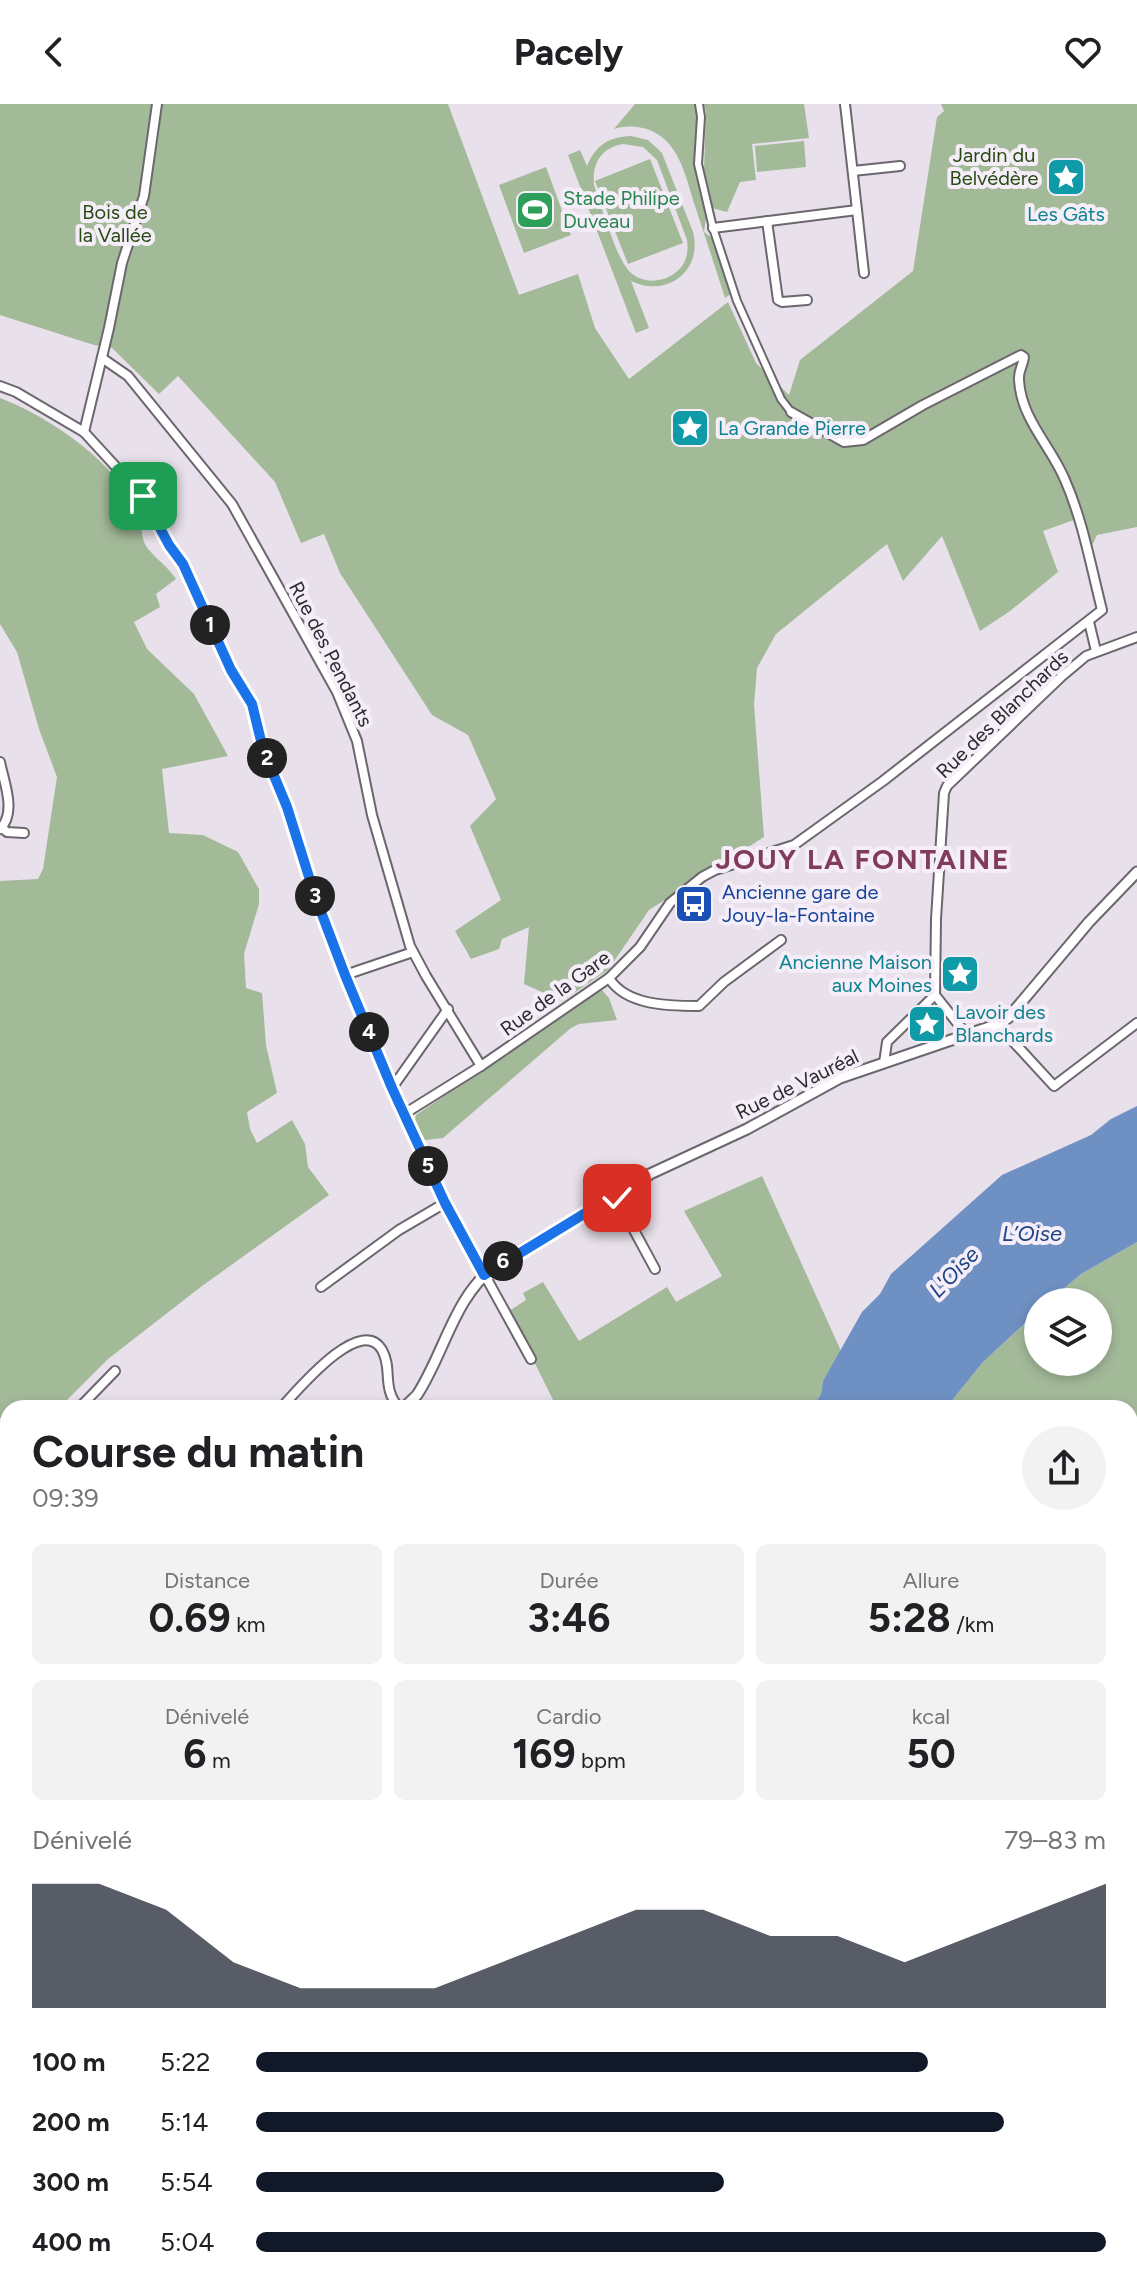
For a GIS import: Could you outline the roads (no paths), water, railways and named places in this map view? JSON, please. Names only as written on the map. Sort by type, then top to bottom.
[{"type":"street","points":[[84,432],[122,263],[144,196],[157,104]]},
{"type":"street","points":[[699,104],[698,164],[713,228],[737,301],[781,399],[791,412]]},
{"type":"street","points":[[845,104],[864,273]]},
{"type":"street","points":[[853,171],[900,166]]},
{"type":"street","points":[[713,228],[857,210]]},
{"type":"street","points":[[767,221],[778,300],[807,300]]},
{"type":"street","name":"Rue de la Gare","points":[[404,1114],[481,1066],[609,978],[640,947],[670,903],[702,877],[794,845],[883,781],[1102,610],[1065,477],[1035,429],[1024,403],[1019,382],[1019,370],[1024,362],[1021,355],[863,440],[844,442],[791,412]]},
{"type":"street","name":"Rue des Pendants","points":[[102,358],[128,376],[232,504],[337,692],[357,741],[372,815],[413,952],[481,1066]]},
{"type":"street","points":[[0,386],[16,392],[84,432],[150,504],[165,539],[183,564],[231,670],[252,704],[263,749],[287,807],[315,896],[392,1088],[445,1203],[531,1359]]},
{"type":"street","name":"Rue des Blanchards","points":[[1089,622],[1096,651]]},
{"type":"street","name":"Rue des Blanchards","points":[[935,995],[936,919],[944,793],[947,786],[1061,677],[1096,651],[1137,637]]},
{"type":"street","points":[[0,762],[9,814],[1,828],[7,832],[24,833]]},
{"type":"street","name":"Rue de Vauréal","points":[[484,1275],[670,1163],[747,1129],[840,1078],[1001,1023],[1137,872]]},
{"type":"street","points":[[609,978],[616,989],[635,998],[671,1006],[699,1006],[724,982],[781,940]]},
{"type":"street","points":[[345,975],[413,952]]},
{"type":"street","points":[[884,1063],[887,1042],[935,995],[966,1034]]},
{"type":"street","points":[[392,1088],[448,1009]]},
{"type":"street","points":[[1001,1023],[1008,1036],[1054,1086],[1137,1023]]},
{"type":"street","points":[[615,1195],[655,1269]]},
{"type":"street","points":[[321,1287],[399,1230],[445,1203]]},
{"type":"street","points":[[416,1400],[454,1320],[484,1275]]},
{"type":"street","points":[[289,1400],[328,1359],[354,1342],[365,1339],[376,1343],[384,1353],[389,1396],[393,1400]]},
{"type":"street","points":[[87,1400],[115,1371]]},
{"type":"water","name":"L’Oise","points":[[1137,1106],[1137,1242],[1081,1274],[1064,1288],[1024,1288],[1024,1324],[982,1363],[952,1400],[817,1400],[823,1381],[862,1312],[880,1294],[891,1274],[1002,1175],[1091,1135],[1111,1119]]},
{"type":"place","name":"Les Gâts","points":[[1066,177]]},
{"type":"place","name":"Stade Philipe Duveau","points":[[535,210]]},
{"type":"place","name":"La Grande Pierre","points":[[690,428]]},
{"type":"place","name":"Ancienne gare de Jouy-la-Fontaine","points":[[694,904]]},
{"type":"place","name":"Ancienne Maison aux Moines","points":[[960,974]]},
{"type":"place","name":"Lavoir des Blanchards","points":[[927,1024]]},
{"type":"district","name":"JOUY LA FONTAINE","points":[[863,859]]},
{"type":"park label","name":"Jardin du Belvédère","points":[[994,166]]},
{"type":"park label","name":"Bois de la Vallée","points":[[115,224]]},
{"type":"water label","name":"L'Oise","points":[[954,1272]]}]
